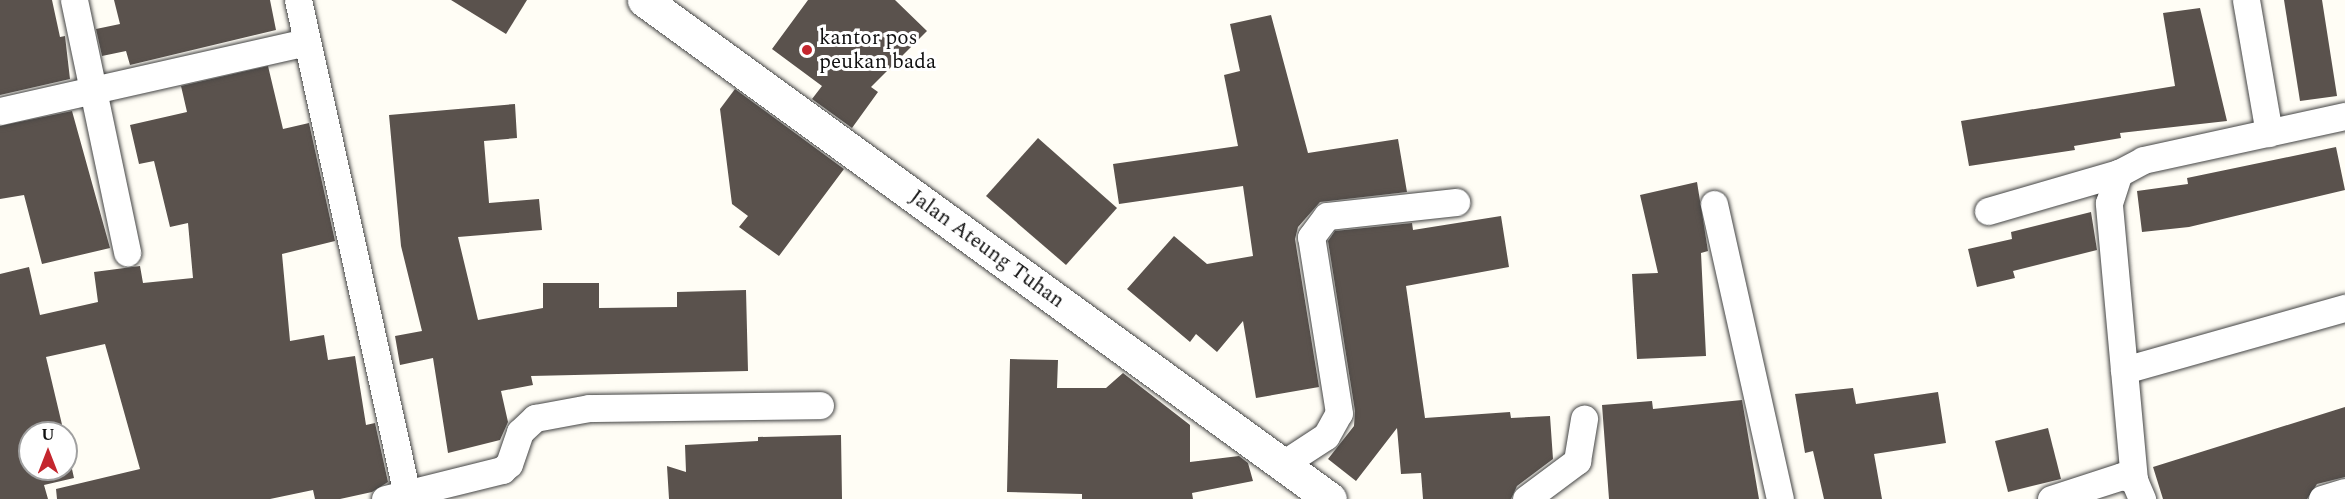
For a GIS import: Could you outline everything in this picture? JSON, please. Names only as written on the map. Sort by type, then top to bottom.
[{"type":"street","points":[[74,0],[96,90],[127,252]]},
{"type":"street","points":[[298,0],[400,497],[502,470],[509,464],[520,432],[535,418],[590,408],[820,405]]},
{"type":"street","name":"Jalan Ateung Tuhan","points":[[644,0],[1330,499]]},
{"type":"street","points":[[2246,0],[2270,133]]},
{"type":"street","points":[[0,111],[305,42]]},
{"type":"street","points":[[1988,211],[2119,173],[2143,160],[2345,116]]},
{"type":"street","points":[[2119,173],[2109,203],[2124,370],[2138,489]]},
{"type":"street","points":[[1283,464],[1326,436],[1339,413],[1311,237],[1327,216],[1456,202]]},
{"type":"street","points":[[1713,204],[1780,499]]},
{"type":"street","points":[[2124,370],[2345,308]]},
{"type":"street","points":[[1526,499],[1577,461],[1584,419]]},
{"type":"street","points":[[2051,499],[2122,476],[2138,489]]},
{"type":"street","points":[[2322,499],[2345,492]]},
{"type":"building","points":[[0,0],[52,0],[60,37],[65,36],[70,79],[0,95]]},
{"type":"building","points":[[114,0],[270,0],[276,30],[130,65],[126,51],[102,56],[96,29],[120,24]]},
{"type":"building","points":[[451,0],[527,0],[506,34]]},
{"type":"building","points":[[808,0],[895,0],[927,31],[871,87],[878,92],[852,128],[812,99],[822,86],[772,49]]},
{"type":"building","points":[[2284,0],[2322,0],[2337,96],[2300,101]]},
{"type":"building","points":[[2200,8],[2227,121],[2120,133],[2121,138],[2074,146],[2075,150],[1969,166],[1961,121],[2175,86],[2163,13]]},
{"type":"building","points":[[1271,15],[1308,153],[1398,139],[1407,192],[1320,202],[1298,227],[1295,239],[1319,387],[1256,398],[1243,321],[1217,352],[1196,334],[1190,342],[1127,289],[1174,236],[1207,264],[1253,256],[1243,186],[1119,204],[1113,164],[1238,146],[1224,75],[1240,71],[1230,24]]},
{"type":"building","points":[[268,66],[283,129],[309,123],[335,241],[282,254],[290,341],[324,335],[328,360],[355,356],[366,425],[375,423],[388,482],[372,492],[340,499],[315,499],[313,490],[270,499],[57,499],[56,489],[140,469],[105,344],[46,357],[61,421],[18,421],[18,481],[61,481],[44,485],[48,499],[0,499],[0,274],[29,267],[40,315],[98,302],[94,272],[140,266],[143,283],[193,278],[188,223],[170,227],[154,161],[139,164],[130,125],[187,112],[181,86]]},
{"type":"building","points":[[735,89],[844,169],[779,256],[739,227],[748,216],[732,204],[720,109]]},
{"type":"building","points":[[515,104],[517,138],[484,141],[489,203],[539,199],[542,230],[458,237],[478,320],[543,308],[543,283],[599,283],[599,308],[677,307],[677,292],[746,290],[748,371],[531,376],[533,385],[501,391],[508,422],[500,440],[448,453],[433,358],[400,365],[395,336],[422,331],[401,246],[389,115]]},
{"type":"building","points":[[72,111],[110,248],[42,264],[24,195],[0,199],[0,126]]},
{"type":"building","points":[[1038,138],[1117,208],[1066,265],[986,196]]},
{"type":"building","points":[[2336,147],[2345,190],[2189,227],[2142,232],[2137,191],[2188,184],[2187,178]]},
{"type":"building","points":[[1697,182],[1708,251],[1701,253],[1706,356],[1637,359],[1632,274],[1658,273],[1640,195]]},
{"type":"building","points":[[2091,212],[2097,250],[2013,271],[2015,278],[1977,287],[1968,249],[2012,239],[2011,232]]},
{"type":"building","points":[[1501,216],[1509,267],[1406,286],[1425,418],[1510,412],[1511,418],[1550,416],[1553,459],[1517,486],[1511,499],[1423,499],[1421,473],[1401,474],[1397,428],[1356,481],[1328,459],[1354,426],[1355,411],[1328,241],[1335,231],[1412,223],[1413,230]]},
{"type":"building","points":[[1010,359],[1058,360],[1057,388],[1106,388],[1123,373],[1190,425],[1190,462],[1239,456],[1248,463],[1253,481],[1192,493],[1193,499],[1082,499],[1082,494],[1007,492]]},
{"type":"building","points":[[1853,388],[1856,404],[1938,392],[1946,443],[1874,454],[1882,499],[1824,499],[1813,451],[1805,453],[1795,394]]},
{"type":"building","points":[[1742,400],[1759,499],[1609,499],[1602,405],[1652,401],[1653,409]]},
{"type":"building","points":[[2345,407],[2345,477],[2317,484],[2307,499],[2163,499],[2153,467]]},
{"type":"building","points":[[2048,428],[2061,479],[2008,492],[1995,441]]},
{"type":"building","points":[[841,435],[842,499],[669,499],[667,466],[686,472],[685,445],[758,441],[758,437]]},
{"type":"place","name":"kantor pos peukan bada","points":[[807,50]]}]
